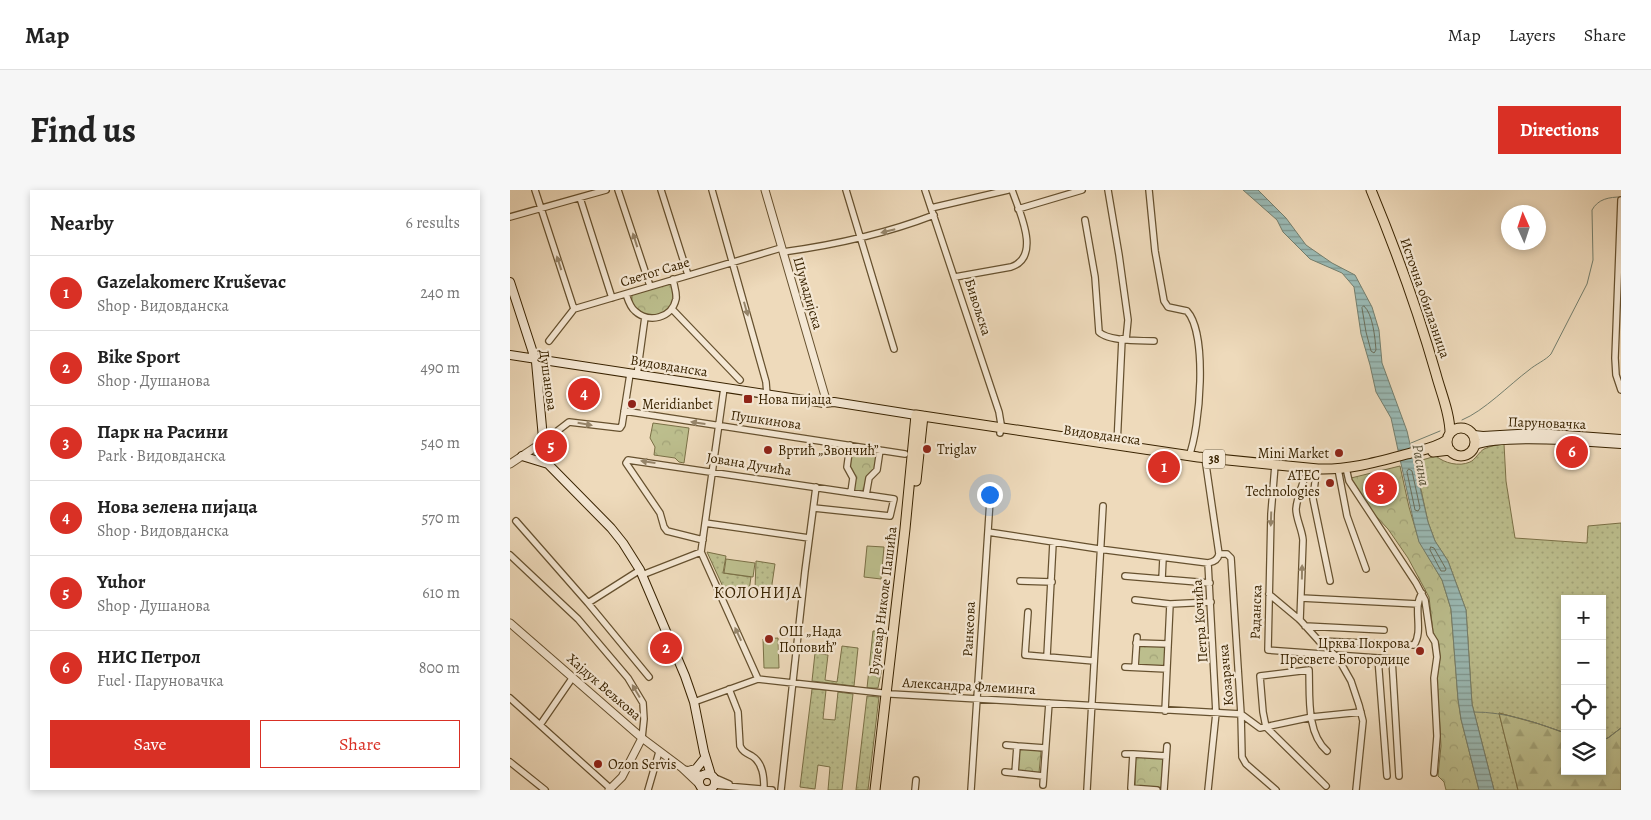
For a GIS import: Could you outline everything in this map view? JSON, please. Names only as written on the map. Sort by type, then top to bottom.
[{"type":"main road","name":"Источна обилазница","points":[[1371,190],[1405,274],[1422,326],[1448,416],[1449,437]]},
{"type":"main road","name":"Душанова","points":[[510,282],[535,358],[543,442],[548,464]]},
{"type":"main road","name":"Видовданска","points":[[510,355],[824,403],[834,407],[1189,456],[1206,461]]},
{"type":"main road","name":"Источна обилазница","points":[[1448,416],[1460,428]]},
{"type":"main road","name":"Булевар Николе Пашића","points":[[879,790],[919,418]]},
{"type":"main road","points":[[1460,428],[1468,429],[1474,435],[1475,445]]},
{"type":"main road","name":"38","points":[[1434,449],[1460,428]]},
{"type":"main road","name":"Паруновачка","points":[[1474,435],[1537,433],[1621,439]]},
{"type":"main road","points":[[1449,437],[1450,450]]},
{"type":"main road","name":"Паруновачка","points":[[1475,445],[1483,442],[1532,439],[1621,444]]},
{"type":"main road","name":"38","points":[[1434,449],[1450,450],[1455,454],[1463,455],[1471,452],[1475,445]]},
{"type":"main road","name":"Видовданска","points":[[1111,446],[1206,461],[1316,474],[1372,466],[1434,449]]},
{"type":"main road","points":[[522,456],[548,464],[611,528],[641,573],[685,676],[694,702],[711,784]]},
{"type":"main road","name":"Видовданска","points":[[1274,468],[1342,471]]},
{"type":"main road","name":"Булевар Николе Пашића","points":[[875,790],[888,694]]},
{"type":"main road","points":[[685,770],[696,769],[704,755]]},
{"type":"main road","points":[[699,781],[711,784],[706,789],[701,787],[699,781]]},
{"type":"street","points":[[534,190],[574,309],[549,341]]},
{"type":"street","points":[[510,217],[580,198],[590,192],[606,190]]},
{"type":"street","points":[[618,190],[650,286]]},
{"type":"street","points":[[661,190],[688,275]]},
{"type":"street","points":[[712,190],[766,382],[767,395]]},
{"type":"street","name":"Шумадијска","points":[[765,190],[825,396],[824,403]]},
{"type":"street","points":[[846,190],[894,349]]},
{"type":"street","name":"Бивољска","points":[[925,190],[999,412],[1001,431]]},
{"type":"street","points":[[931,208],[1010,190],[1018,209],[1028,240],[1022,263],[1011,267],[955,277]]},
{"type":"street","points":[[1018,209],[1082,190]]},
{"type":"street","points":[[1108,190],[1128,320],[1111,446]]},
{"type":"street","points":[[1150,190],[1155,251],[1164,302],[1168,308],[1187,312],[1194,321],[1196,329],[1200,357],[1200,394],[1189,456]]},
{"type":"street","points":[[580,198],[612,298]]},
{"type":"street","points":[[1621,201],[1615,358],[1616,375],[1621,390]]},
{"type":"street","name":"Светог Саве","points":[[574,309],[732,262],[782,250],[831,245],[894,230],[934,215]]},
{"type":"street","points":[[1085,220],[1095,277],[1098,332],[1103,335],[1124,339],[1154,341]]},
{"type":"street","points":[[626,294],[633,309],[644,317],[662,316],[672,309],[676,300],[673,279]]},
{"type":"street","points":[[672,309],[740,380]]},
{"type":"street","points":[[511,462],[543,442],[569,422],[620,428],[634,375],[644,317]]},
{"type":"street","points":[[724,388],[701,552],[758,679]]},
{"type":"street","name":"Пушкинова","points":[[624,411],[905,454]]},
{"type":"street","points":[[850,445],[847,467],[852,478],[850,492]]},
{"type":"street","points":[[866,494],[869,478],[877,470],[880,450]]},
{"type":"street","name":"Јована Дучића","points":[[703,540],[664,528],[660,513],[626,461],[713,471],[894,499],[890,516],[814,508]]},
{"type":"street","points":[[1206,461],[1219,554]]},
{"type":"street","name":"Раданска","points":[[1274,468],[1267,648],[1269,651],[1378,658]]},
{"type":"street","points":[[1342,471],[1347,516],[1366,569]]},
{"type":"street","points":[[1342,471],[1422,593],[1428,609],[1430,634],[1437,657],[1434,678],[1438,736],[1434,773]]},
{"type":"street","points":[[1300,620],[1302,531],[1296,506],[1306,473]]},
{"type":"street","points":[[1316,474],[1313,499],[1330,581]]},
{"type":"street","points":[[781,790],[816,487]]},
{"type":"street","name":"Ранкеова","points":[[971,790],[990,500]]},
{"type":"street","points":[[1087,790],[1099,549],[1103,506]]},
{"type":"street","points":[[516,521],[588,603],[649,677]]},
{"type":"street","points":[[705,523],[809,538]]},
{"type":"street","points":[[988,532],[1053,543],[1208,563]]},
{"type":"street","points":[[1047,656],[1053,543]]},
{"type":"street","points":[[588,603],[641,573],[701,552]]},
{"type":"street","name":"Петра Кочића","points":[[1208,790],[1216,713],[1208,563],[1217,560],[1219,554]]},
{"type":"street","name":"Козарачка","points":[[1219,554],[1227,554],[1230,558],[1242,714],[1243,761],[1276,790]]},
{"type":"street","points":[[510,555],[578,619],[632,683],[643,703],[642,738],[622,777],[610,790],[510,698]]},
{"type":"street","points":[[1162,579],[1163,558]]},
{"type":"street","points":[[1125,576],[1210,583]]},
{"type":"street","points":[[1020,581],[1052,582]]},
{"type":"street","points":[[1319,641],[1414,645],[1416,643],[1418,625],[1418,604],[1422,593]]},
{"type":"street","points":[[1269,594],[1300,620],[1341,662],[1351,681],[1361,712],[1363,730],[1356,790]]},
{"type":"street","points":[[1301,598],[1418,604]]},
{"type":"street","points":[[1135,600],[1170,604],[1211,602]]},
{"type":"street","points":[[1165,710],[1170,604]]},
{"type":"street","points":[[1028,612],[1025,655],[1094,661]]},
{"type":"street","name":"Хајдук Вељкова","points":[[510,623],[642,738],[685,770]]},
{"type":"street","points":[[1305,626],[1384,630]]},
{"type":"street","points":[[1135,667],[1136,640],[1168,644]]},
{"type":"street","points":[[1387,776],[1378,658],[1392,659],[1399,776]]},
{"type":"street","points":[[1125,666],[1167,669]]},
{"type":"street","points":[[1326,786],[1266,728],[1260,676],[1309,670],[1312,717],[1318,741],[1327,751]]},
{"type":"street","points":[[540,725],[573,676]]},
{"type":"street","name":"Александра Флеминга","points":[[694,702],[758,679],[888,694],[1242,714]]},
{"type":"street","points":[[729,689],[738,712],[740,746],[742,750],[756,758],[760,764],[764,789]]},
{"type":"street","points":[[1043,785],[1049,703]]},
{"type":"street","points":[[1242,714],[1256,726],[1266,728],[1312,717],[1361,712]]},
{"type":"street","points":[[1006,744],[1045,748]]},
{"type":"street","points":[[1015,773],[1017,746]]},
{"type":"street","points":[[1164,790],[1167,746]]},
{"type":"street","points":[[648,790],[659,752]]},
{"type":"street","points":[[1125,754],[1166,756]]},
{"type":"street","points":[[1133,754],[1131,789],[1157,790]]},
{"type":"street","points":[[510,762],[545,790]]},
{"type":"street","points":[[685,770],[711,784],[772,790]]},
{"type":"street","points":[[685,770],[701,787]]},
{"type":"street","points":[[1005,772],[1043,776]]},
{"type":"street","points":[[915,790],[916,780]]},
{"type":"green space","points":[[670,283],[674,295],[672,304],[666,311],[647,315],[639,312],[633,306],[632,295]]},
{"type":"green space","points":[[653,423],[689,428],[684,463],[679,462],[675,458],[654,455],[655,447],[650,438]]},
{"type":"green space","points":[[1504,444],[1506,481],[1515,538],[1587,543],[1588,526],[1621,523],[1621,728],[1606,739],[1606,595],[1561,595],[1561,732],[1499,713],[1518,790],[1494,790],[1472,704],[1466,610],[1448,561],[1435,541],[1428,522],[1415,462],[1436,456],[1452,464],[1466,463],[1472,461],[1484,449]]},
{"type":"green space","points":[[850,445],[880,450],[877,470],[869,478],[866,495],[851,492],[853,478],[847,467]]},
{"type":"green space","points":[[1400,466],[1419,541],[1442,580],[1451,609],[1461,719],[1479,790],[1446,790],[1444,782],[1438,776],[1441,746],[1437,679],[1440,658],[1439,645],[1433,632],[1429,597],[1408,558],[1388,529],[1374,514],[1351,478]]},
{"type":"green space","points":[[867,546],[884,547],[881,579],[864,577]]},
{"type":"green space","points":[[707,552],[726,556],[723,573],[751,577],[749,591],[724,589]]},
{"type":"green space","points":[[726,559],[755,563],[753,577],[724,573]]},
{"type":"green space","points":[[756,561],[775,564],[771,591],[755,589]]},
{"type":"green space","points":[[873,631],[887,632],[881,649],[881,673],[878,688],[867,688]]},
{"type":"green space","points":[[778,638],[779,668],[764,668],[763,639]]},
{"type":"green space","points":[[1138,645],[1166,647],[1164,667],[1137,665]]},
{"type":"green space","points":[[842,646],[858,648],[854,686],[812,681],[815,653],[828,655],[825,680],[837,682]]},
{"type":"green space","points":[[812,689],[826,690],[823,719],[835,720],[838,692],[853,694],[842,790],[828,790],[830,767],[818,765],[815,789],[800,787]]},
{"type":"green space","points":[[867,696],[879,697],[868,790],[856,790]]},
{"type":"green space","points":[[1499,713],[1561,732],[1561,775],[1606,775],[1606,739],[1621,728],[1621,790],[1518,790]]},
{"type":"green space","points":[[1020,748],[1041,751],[1039,773],[1019,771]]},
{"type":"green space","points":[[1137,757],[1160,757],[1163,760],[1162,785],[1160,788],[1135,785],[1135,760]]},
{"type":"water","points":[[1243,190],[1258,190],[1286,218],[1306,245],[1332,263],[1355,275],[1372,307],[1379,330],[1382,363],[1407,431],[1428,522],[1435,541],[1448,561],[1466,610],[1472,704],[1494,790],[1479,790],[1461,719],[1451,609],[1442,580],[1419,542],[1391,418],[1376,392],[1361,334],[1354,287],[1342,273],[1310,259],[1283,232],[1277,220]]},
{"type":"waterway","points":[[1462,420],[1488,404],[1551,354],[1587,284],[1593,260],[1592,210],[1597,203],[1604,199],[1621,197]]},
{"type":"waterway","name":"Расина","points":[[1411,443],[1440,431]]},
{"type":"waterway","points":[[1474,712],[1509,716],[1561,732]]},
{"type":"waterway","points":[[1606,739],[1621,728]]},
{"type":"place","name":"Нова зелена пијаца","points":[[584,394]]},
{"type":"place","name":"Нова пијаца","points":[[748,399]]},
{"type":"place","name":"Meridianbet","points":[[632,404]]},
{"type":"place","name":"Yuhor","points":[[551,446]]},
{"type":"place","name":"Triglav","points":[[927,449]]},
{"type":"place","name":"Вртић „Звончић”","points":[[768,450]]},
{"type":"place","name":"НИС Петрол","points":[[1572,452]]},
{"type":"place","name":"Mini Market","points":[[1339,453]]},
{"type":"place","name":"Gazelakomerc Kruševac","points":[[1164,467]]},
{"type":"place","name":"ATEC Technologies","points":[[1330,483]]},
{"type":"place","name":"Парк на Расини","points":[[1381,488]]},
{"type":"place","name":"ОШ „Нада Поповић”","points":[[769,639]]},
{"type":"place","name":"Bike Sport","points":[[666,648]]},
{"type":"place","name":"Црква Покрова Пресвете Богородице","points":[[1420,651]]},
{"type":"place","name":"Ozon Servis","points":[[598,764]]},
{"type":"district","name":"КОЛОНИЈА","points":[[758,593]]}]
